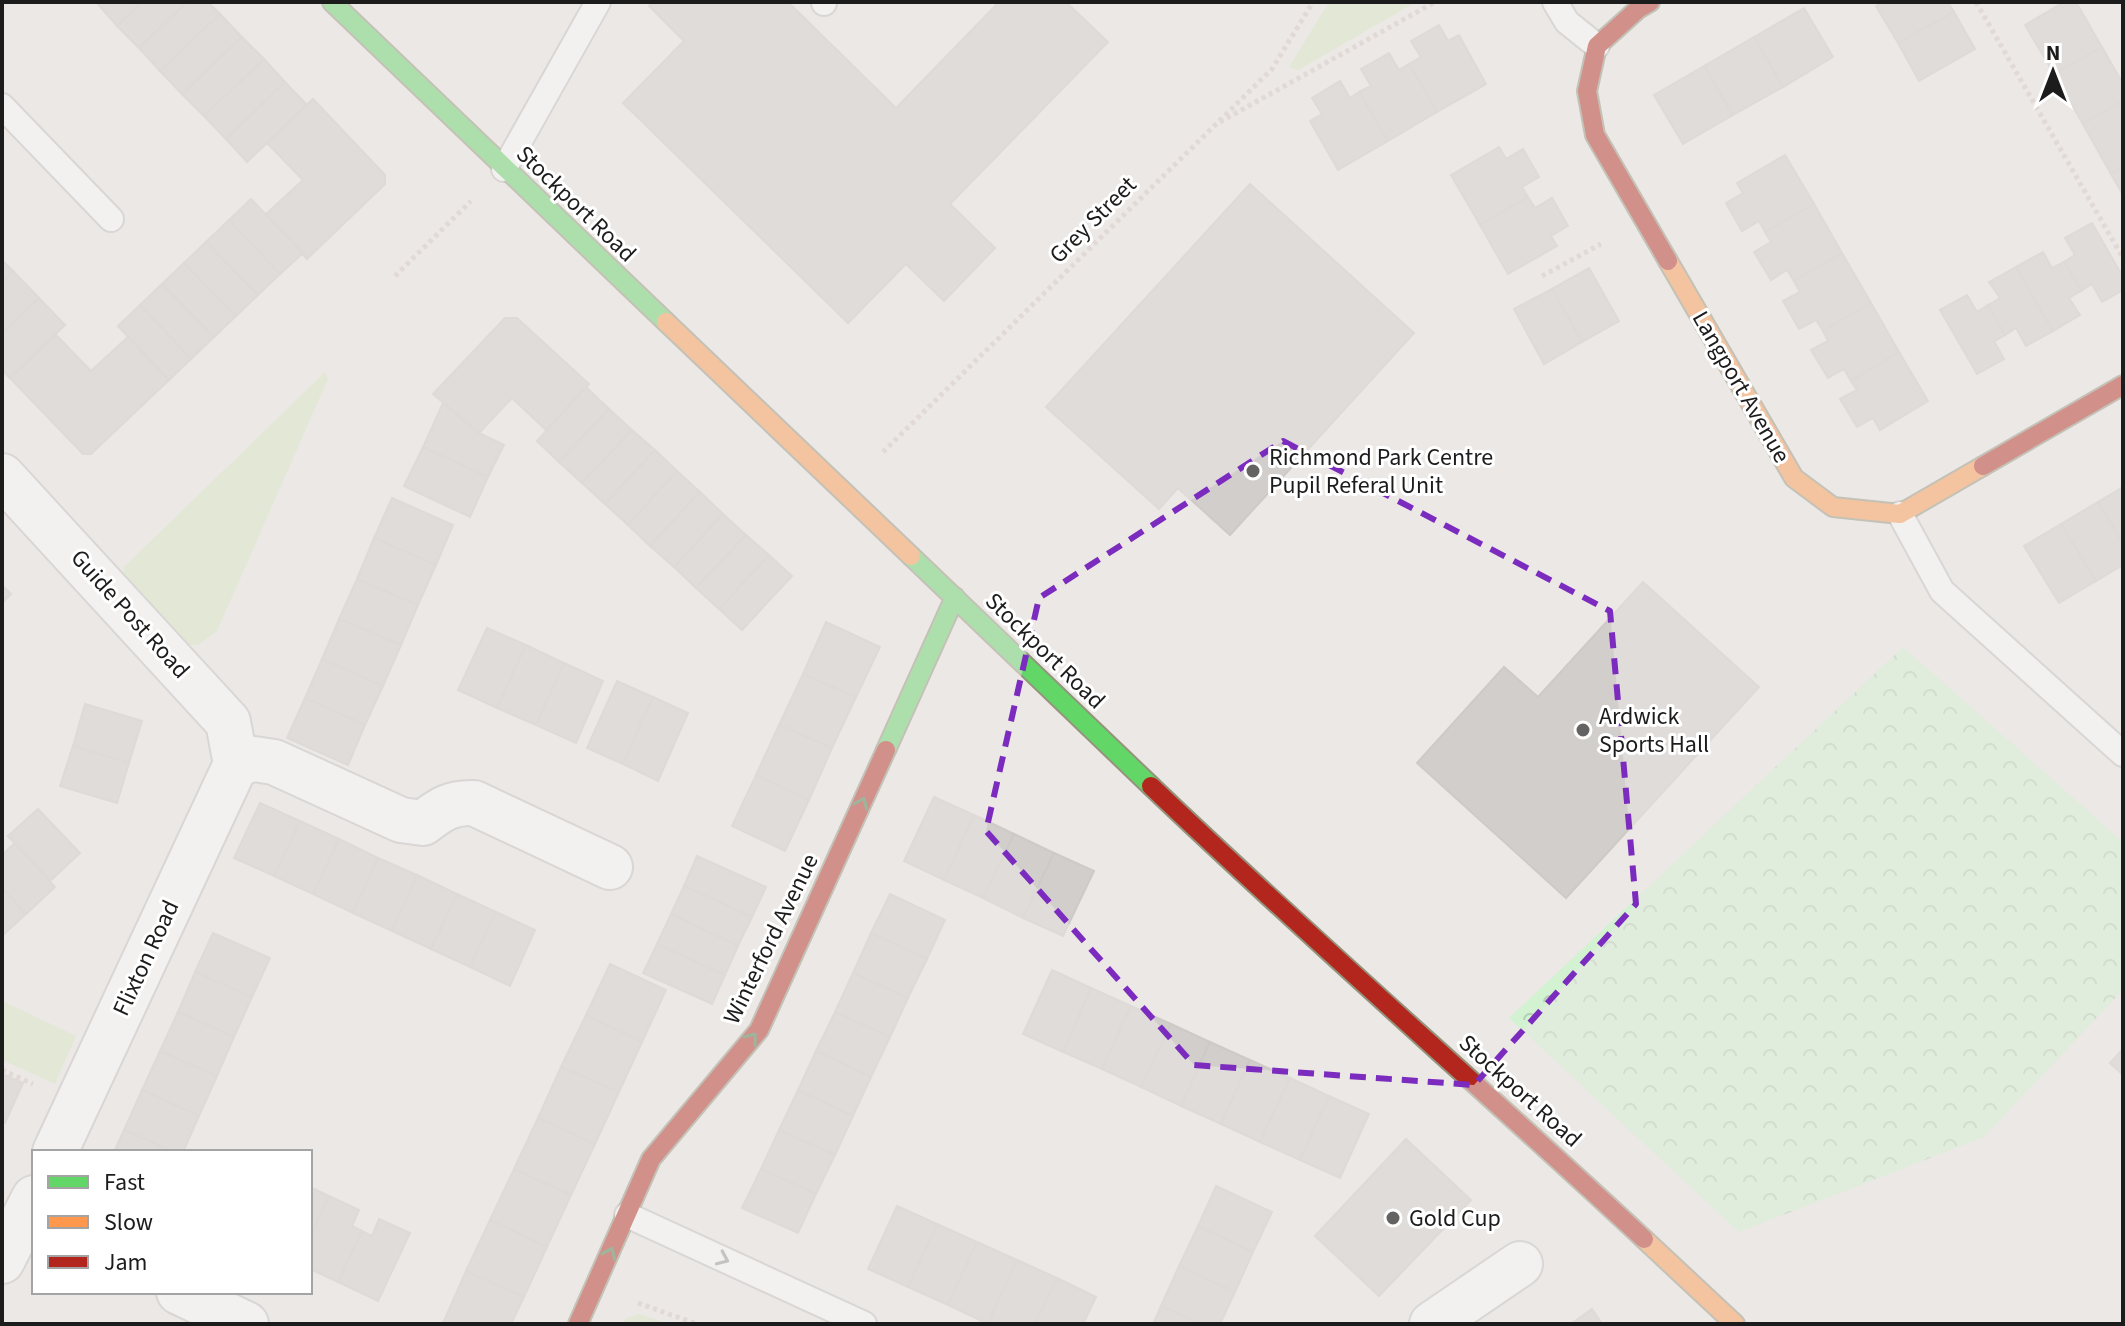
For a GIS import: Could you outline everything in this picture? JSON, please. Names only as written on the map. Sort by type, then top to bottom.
[{"type":"main road","name":"Stockport Road","points":[[332,2],[1262,892],[1507,1111],[1735,1324]]},
{"type":"main road","points":[[1597,46],[1650,2]]},
{"type":"main road","name":"Langport Avenue","points":[[1597,46],[1587,91],[1595,135],[1794,478],[1833,507],[1900,514]]},
{"type":"main road","points":[[1900,514],[2123,385]]},
{"type":"main road","name":"Winterford Avenue","points":[[578,1324],[651,1159],[759,1030],[955,597]]},
{"type":"street","name":"Guide Post Road","points":[[2,476],[228,722],[236,764]]},
{"type":"street","points":[[236,764],[254,759],[274,762],[401,820],[423,823],[455,803],[474,803],[610,867]]},
{"type":"street","name":"Flixton Road","points":[[56,1150],[236,764]]},
{"type":"street","points":[[2,1261],[32,1202]]},
{"type":"street","points":[[1432,1324],[1520,1264]]},
{"type":"street","points":[[2,1272],[32,1266]]},
{"type":"street","points":[[183,1294],[246,1324]]},
{"type":"lane","points":[[504,169],[598,2]]},
{"type":"lane","points":[[1555,2],[1567,22],[1597,46]]},
{"type":"lane","points":[[2,106],[111,219]]},
{"type":"lane","points":[[1900,514],[1942,591],[2123,754]]},
{"type":"lane","points":[[627,1215],[864,1324]]},
{"type":"path","name":"Grey Street","points":[[883,452],[1272,69],[1313,2]]},
{"type":"path","points":[[1214,126],[1435,2]]},
{"type":"path","points":[[1976,2],[2123,258]]},
{"type":"path","points":[[395,276],[504,169]]},
{"type":"path","points":[[1542,276],[1644,220]]},
{"type":"path","points":[[624,1298],[697,1324]]},
{"type":"highlighted area","points":[[1283,441],[1610,611],[1636,904],[1474,1085],[1194,1065],[986,831],[1039,598]]},
{"type":"green space","points":[[1329,2],[1416,2],[1298,70],[1289,67]]},
{"type":"green space","points":[[325,372],[328,379],[217,631],[198,645],[186,645],[123,577],[124,567]]},
{"type":"green space","points":[[1903,647],[2123,842],[2123,990],[1984,1137],[1739,1232],[1509,1018]]},
{"type":"green space","points":[[2,1001],[76,1036],[55,1084],[2,1060]]},
{"type":"green space","points":[[639,1314],[669,1324],[622,1324],[626,1318]]},
{"type":"building","points":[[96,2],[142,2],[117,26]]},
{"type":"building","points":[[142,2],[187,2],[139,48],[117,26]]},
{"type":"building","points":[[187,2],[208,2],[220,14],[160,71],[139,48]]},
{"type":"building","points":[[653,2],[788,2],[896,108],[999,2],[1066,2],[1108,42],[950,204],[995,248],[944,301],[906,264],[848,323],[623,103],[684,41],[649,6]]},
{"type":"building","points":[[1883,2],[1948,2],[1954,12],[1898,43],[1876,6]]},
{"type":"building","points":[[2064,2],[2076,2],[2102,47],[2054,74],[2025,25]]},
{"type":"building","points":[[1804,8],[1833,57],[1783,87],[1754,37]]},
{"type":"building","points":[[1954,12],[1975,49],[1919,81],[1898,43]]},
{"type":"building","points":[[220,14],[242,37],[182,94],[160,71]]},
{"type":"building","points":[[1439,25],[1448,41],[1459,35],[1486,84],[1437,112],[1409,64],[1421,57],[1411,41]]},
{"type":"building","points":[[242,37],[264,59],[204,116],[182,94]]},
{"type":"building","points":[[1754,37],[1783,87],[1733,115],[1704,66]]},
{"type":"building","points":[[2102,47],[2123,84],[2123,101],[2083,124],[2054,74]]},
{"type":"building","points":[[1389,53],[1399,70],[1409,64],[1437,112],[1388,141],[1359,92],[1371,86],[1361,69]]},
{"type":"building","points":[[264,59],[285,82],[226,139],[204,116]]},
{"type":"building","points":[[1704,66],[1733,115],[1683,144],[1654,95]]},
{"type":"building","points":[[1340,81],[1350,98],[1359,92],[1388,141],[1338,170],[1310,121],[1322,114],[1312,98]]},
{"type":"building","points":[[285,82],[307,105],[247,162],[226,139]]},
{"type":"building","points":[[313,99],[385,175],[385,184],[307,259],[266,214],[303,180],[267,143]]},
{"type":"building","points":[[2123,101],[2123,167],[2111,174],[2083,124]]},
{"type":"building","points":[[1499,147],[1506,159],[1523,149],[1539,177],[1522,187],[1528,197],[1480,225],[1451,175]]},
{"type":"building","points":[[1785,155],[1814,204],[1765,232],[1759,221],[1742,231],[1726,203],[1743,193],[1737,183]]},
{"type":"building","points":[[2123,167],[2123,195],[2111,174]]},
{"type":"building","points":[[1250,184],[1414,333],[1230,535],[1178,488],[1159,509],[1046,407]]},
{"type":"building","points":[[1528,197],[1535,208],[1552,198],[1568,226],[1551,236],[1557,246],[1508,274],[1480,225]]},
{"type":"building","points":[[251,199],[303,253],[280,274],[229,220]]},
{"type":"building","points":[[1814,204],[1842,253],[1794,281],[1787,270],[1771,280],[1754,252],[1771,242],[1765,232]]},
{"type":"building","points":[[229,220],[280,274],[258,295],[206,242]]},
{"type":"building","points":[[2092,223],[2123,277],[2123,290],[2102,302],[2092,284],[2081,291],[2064,262],[2075,255],[2065,238]]},
{"type":"building","points":[[206,242],[258,295],[236,316],[184,263]]},
{"type":"building","points":[[2043,252],[2052,268],[2064,262],[2081,291],[2069,298],[2080,315],[2053,331],[2016,267]]},
{"type":"building","points":[[1842,253],[1871,303],[1823,331],[1816,320],[1799,329],[1783,301],[1800,292],[1794,281]]},
{"type":"building","points":[[2,260],[13,271],[2,282]]},
{"type":"building","points":[[184,263],[236,316],[214,337],[162,284]]},
{"type":"building","points":[[2016,267],[2053,331],[2026,346],[2016,328],[2005,335],[1988,305],[2000,298],[1989,282]]},
{"type":"building","points":[[1589,268],[1619,321],[1582,342],[1552,289]]},
{"type":"building","points":[[13,271],[39,298],[2,333],[2,282]]},
{"type":"building","points":[[162,284],[214,337],[191,359],[140,305]]},
{"type":"building","points":[[1552,289],[1582,342],[1544,364],[1514,309]]},
{"type":"building","points":[[1967,295],[1977,312],[1988,305],[2005,335],[1994,341],[2004,359],[1977,374],[1940,310]]},
{"type":"building","points":[[39,298],[65,325],[10,378],[2,370],[2,333]]},
{"type":"building","points":[[1871,303],[1899,352],[1851,381],[1844,369],[1828,378],[1811,350],[1828,341],[1823,331]]},
{"type":"building","points":[[140,305],[191,359],[169,380],[118,326]]},
{"type":"building","points":[[505,318],[517,318],[589,384],[546,430],[512,398],[479,433],[433,394]]},
{"type":"building","points":[[56,335],[91,371],[128,337],[169,380],[91,454],[83,454],[10,378]]},
{"type":"building","points":[[1899,352],[1928,401],[1880,430],[1873,418],[1857,427],[1840,399],[1857,390],[1851,381]]},
{"type":"building","points":[[586,387],[609,409],[559,462],[537,441]]},
{"type":"building","points":[[443,403],[479,433],[504,445],[488,477],[423,447]]},
{"type":"building","points":[[609,409],[632,430],[582,483],[559,462]]},
{"type":"building","points":[[632,430],[655,450],[605,504],[582,483]]},
{"type":"building","points":[[423,447],[488,477],[470,517],[404,486]]},
{"type":"building","points":[[655,450],[677,471],[628,525],[605,504]]},
{"type":"building","points":[[677,471],[700,492],[650,546],[628,525]]},
{"type":"building","points":[[2123,487],[2123,543],[2098,502]]},
{"type":"building","points":[[700,492],[723,514],[674,567],[650,546]]},
{"type":"building","points":[[392,498],[453,525],[436,565],[374,538]]},
{"type":"building","points":[[2098,502],[2123,543],[2123,565],[2096,581],[2061,524]]},
{"type":"building","points":[[723,514],[746,535],[696,588],[674,567]]},
{"type":"building","points":[[2061,524],[2096,581],[2059,603],[2024,546]]},
{"type":"building","points":[[746,535],[769,555],[719,609],[696,588]]},
{"type":"building","points":[[374,538],[436,565],[418,605],[357,579]]},
{"type":"building","points":[[769,555],[792,576],[742,630],[719,609]]},
{"type":"building","points":[[357,579],[418,605],[401,645],[339,619]]},
{"type":"building","name":"Ardwick Sports Hall","points":[[1643,582],[1759,687],[1566,898],[1417,763],[1504,667],[1538,697]]},
{"type":"building","points":[[2,585],[11,594],[2,603]]},
{"type":"building","points":[[339,619],[401,645],[383,686],[322,659]]},
{"type":"building","points":[[826,622],[880,647],[856,697],[803,674]]},
{"type":"building","points":[[487,628],[526,645],[497,708],[458,690]]},
{"type":"building","points":[[526,645],[564,663],[536,725],[497,708]]},
{"type":"building","points":[[322,659],[383,686],[365,725],[305,698]]},
{"type":"building","points":[[564,663],[603,681],[576,743],[536,725]]},
{"type":"building","points":[[803,674],[856,697],[832,748],[779,725]]},
{"type":"building","points":[[617,681],[653,697],[623,764],[587,748]]},
{"type":"building","points":[[653,697],[688,713],[658,781],[623,764]]},
{"type":"building","points":[[305,698],[365,725],[348,765],[287,738]]},
{"type":"building","points":[[85,704],[142,721],[129,763],[73,746]]},
{"type":"building","points":[[779,725],[832,748],[809,800],[756,775]]},
{"type":"building","points":[[73,746],[129,763],[117,803],[60,786]]},
{"type":"building","points":[[756,775],[809,800],[785,851],[732,826]]},
{"type":"building","points":[[934,797],[974,815],[944,880],[904,861]]},
{"type":"building","points":[[260,803],[300,821],[274,876],[234,858]]},
{"type":"building","points":[[38,809],[80,853],[50,881],[8,836]]},
{"type":"building","points":[[974,815],[1014,834],[983,898],[944,880]]},
{"type":"building","points":[[300,821],[339,839],[313,894],[274,876]]},
{"type":"building","points":[[1014,834],[1054,853],[1023,918],[983,898]]},
{"type":"building","points":[[339,839],[378,858],[353,913],[313,894]]},
{"type":"building","points":[[15,843],[55,887],[26,914],[2,888],[2,855]]},
{"type":"building","points":[[1054,853],[1094,871],[1063,936],[1023,918]]},
{"type":"building","points":[[697,856],[766,887],[752,917],[684,886]]},
{"type":"building","points":[[378,858],[417,875],[392,931],[353,913]]},
{"type":"building","points":[[417,875],[457,894],[431,949],[392,931]]},
{"type":"building","points":[[684,886],[752,917],[738,946],[671,914]]},
{"type":"building","points":[[2,888],[26,914],[2,936]]},
{"type":"building","points":[[457,894],[496,912],[470,967],[431,949]]},
{"type":"building","points":[[890,894],[945,920],[927,959],[871,933]]},
{"type":"building","points":[[496,912],[535,930],[510,986],[470,967]]},
{"type":"building","points":[[671,914],[738,946],[725,975],[657,944]]},
{"type":"building","points":[[213,933],[270,958],[252,997],[195,972]]},
{"type":"building","points":[[871,933],[927,959],[908,998],[853,973]]},
{"type":"building","points":[[657,944],[725,975],[712,1004],[643,973]]},
{"type":"building","points":[[610,964],[666,990],[642,1042],[586,1015]]},
{"type":"building","points":[[1052,970],[1091,988],[1063,1052],[1023,1034]]},
{"type":"building","points":[[195,972],[252,997],[234,1037],[178,1012]]},
{"type":"building","points":[[853,973],[908,998],[890,1037],[835,1012]]},
{"type":"building","points":[[1091,988],[1131,1006],[1102,1069],[1063,1052]]},
{"type":"building","points":[[1131,1006],[1171,1024],[1141,1087],[1102,1069]]},
{"type":"building","points":[[178,1012],[234,1037],[217,1076],[160,1051]]},
{"type":"building","points":[[835,1012],[890,1037],[871,1077],[816,1051]]},
{"type":"building","points":[[586,1015],[642,1042],[619,1092],[561,1067]]},
{"type":"building","points":[[1171,1024],[1210,1042],[1181,1106],[1141,1087]]},
{"type":"building","points":[[1210,1042],[1250,1060],[1221,1124],[1181,1106]]},
{"type":"building","points":[[2123,1049],[2123,1075],[2110,1063]]},
{"type":"building","points":[[160,1051],[217,1076],[199,1116],[142,1090]]},
{"type":"building","points":[[816,1051],[871,1077],[853,1116],[798,1090]]},
{"type":"building","points":[[1250,1060],[1290,1078],[1260,1142],[1221,1124]]},
{"type":"building","points":[[561,1067],[619,1092],[595,1144],[538,1118]]},
{"type":"building","points":[[2,1074],[23,1083],[5,1123],[2,1121]]},
{"type":"building","points":[[1290,1078],[1329,1096],[1300,1160],[1260,1142]]},
{"type":"building","points":[[142,1090],[199,1116],[184,1150],[169,1150],[124,1130]]},
{"type":"building","points":[[798,1090],[853,1116],[835,1155],[779,1130]]},
{"type":"building","points":[[1329,1096],[1369,1114],[1340,1178],[1300,1160]]},
{"type":"building","points":[[538,1118],[595,1144],[571,1195],[514,1169]]},
{"type":"building","points":[[124,1130],[169,1150],[115,1150]]},
{"type":"building","points":[[779,1130],[835,1155],[816,1194],[761,1169]]},
{"type":"building","name":"Gold Cup","points":[[1406,1139],[1471,1200],[1379,1296],[1315,1236]]},
{"type":"building","points":[[514,1169],[571,1195],[547,1247],[490,1220]]},
{"type":"building","points":[[761,1169],[816,1194],[798,1233],[742,1208]]},
{"type":"building","points":[[1216,1186],[1272,1212],[1253,1252],[1198,1226]]},
{"type":"building","points":[[312,1188],[329,1196],[312,1233]]},
{"type":"building","points":[[329,1196],[359,1210],[352,1226],[362,1231],[338,1282],[312,1270],[312,1233]]},
{"type":"building","points":[[897,1206],[937,1224],[908,1287],[868,1269]]},
{"type":"building","points":[[379,1219],[410,1233],[378,1301],[338,1282],[362,1231],[372,1236]]},
{"type":"building","points":[[490,1220],[547,1247],[524,1297],[466,1271]]},
{"type":"building","points":[[937,1224],[977,1242],[948,1305],[908,1287]]},
{"type":"building","points":[[1198,1226],[1253,1252],[1235,1292],[1179,1266]]},
{"type":"building","points":[[977,1242],[1017,1260],[988,1324],[948,1305]]},
{"type":"building","points":[[1017,1260],[1057,1278],[1035,1324],[988,1324]]},
{"type":"building","points":[[1179,1266],[1235,1292],[1220,1324],[1201,1324],[1161,1306]]},
{"type":"building","points":[[466,1271],[524,1297],[511,1324],[443,1323]]},
{"type":"building","points":[[1057,1278],[1096,1297],[1083,1324],[1035,1324]]},
{"type":"building","points":[[1161,1306],[1201,1324],[1153,1324]]},
{"type":"building","points":[[1592,1309],[1602,1324],[1571,1324]]},
{"type":"traffic: fast","points":[[332,2],[666,322]]},
{"type":"traffic: fast","points":[[911,556],[1151,786]]},
{"type":"traffic: fast","points":[[886,750],[955,597]]},
{"type":"traffic: slow","points":[[1668,261],[1794,478],[1833,507],[1900,514],[1983,466]]},
{"type":"traffic: slow","points":[[666,322],[911,556]]},
{"type":"traffic: slow","points":[[1644,1239],[1735,1324]]},
{"type":"traffic: jam","points":[[1650,2],[1597,46],[1587,91],[1595,135],[1668,261]]},
{"type":"traffic: jam","points":[[1983,466],[2123,385]]},
{"type":"traffic: jam","points":[[578,1324],[651,1159],[759,1030],[886,750]]},
{"type":"traffic: jam","points":[[1151,786],[1644,1239]]},
{"type":"place","name":"Richmond Park Centre Pupil Referal Unit","points":[[1253,471]]},
{"type":"place","name":"Ardwick Sports Hall","points":[[1583,730]]},
{"type":"place","name":"Gold Cup","points":[[1393,1218]]}]
